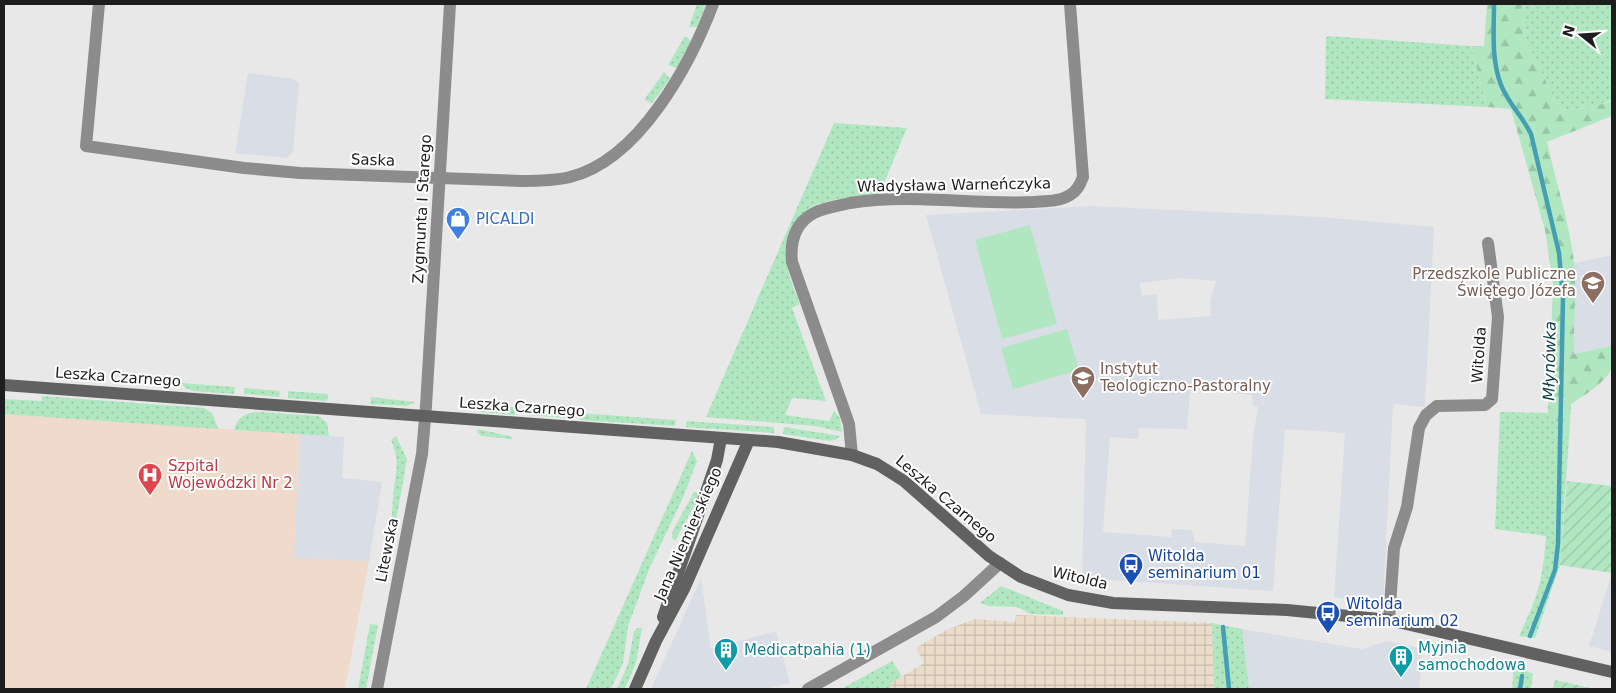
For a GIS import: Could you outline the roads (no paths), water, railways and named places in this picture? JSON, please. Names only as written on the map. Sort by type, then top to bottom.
[{"type":"street","name":"Saska","points":[[99,4],[86,146],[300,174],[549,181],[572,177],[593,168],[623,149],[679,76],[697,46],[713,4]]},
{"type":"street","name":"Zygmunta I Starego","points":[[425,416],[450,4]]},
{"type":"street","name":"Władysława Warneńczyka","points":[[852,455],[849,424],[792,262],[791,248],[793,236],[799,226],[813,213],[826,208],[868,200],[948,199],[1013,203],[1059,200],[1070,195],[1078,188],[1083,177],[1070,4]]},
{"type":"street","name":"Witolda","points":[[1389,620],[1394,548],[1408,507],[1419,428],[1426,415],[1438,406],[1485,405],[1492,399],[1498,317],[1488,243]]},
{"type":"street","name":"Leszka Czarnego","points":[[4,385],[749,440],[808,446],[852,455],[877,464],[904,481],[1000,563]]},
{"type":"street","name":"Litewska","points":[[377,689],[422,454],[425,416]]},
{"type":"street","name":"Jana Niemierskiego","points":[[656,641],[671,591],[718,460],[721,438]]},
{"type":"street","name":"Jana Niemierskiego","points":[[635,689],[656,641],[684,589],[749,440]]},
{"type":"street","name":"Witolda","points":[[1000,563],[1036,584],[1068,595],[1100,601],[1287,610],[1389,620],[1612,672]]},
{"type":"street","points":[[808,689],[936,616],[964,596],[1000,563]]},
{"type":"waterway","name":"Młynówka","points":[[1494,4],[1494,44],[1498,75],[1504,92],[1531,134],[1559,253],[1563,298],[1558,544],[1555,570],[1530,636]]},
{"type":"waterway","points":[[1223,627],[1229,689]]},
{"type":"waterway","name":"Młynówka","points":[[1520,689],[1522,676]]},
{"type":"place","name":"PICALDI","points":[[458,240]]},
{"type":"place","name":"Przedszkole Publiczne Świętego Józefa","points":[[1593,304]]},
{"type":"place","name":"Instytut Teologiczno-Pastoralny","points":[[1083,399]]},
{"type":"place","name":"Szpital Wojewódzki Nr 2","points":[[150,496]]},
{"type":"place","name":"Witolda seminarium 01","points":[[1131,586]]},
{"type":"place","name":"Witolda seminarium 02","points":[[1328,634]]},
{"type":"place","name":"Medicatpahia (1)","points":[[726,671]]},
{"type":"place","name":"Myjnia samochodowa","points":[[1401,678]]}]
